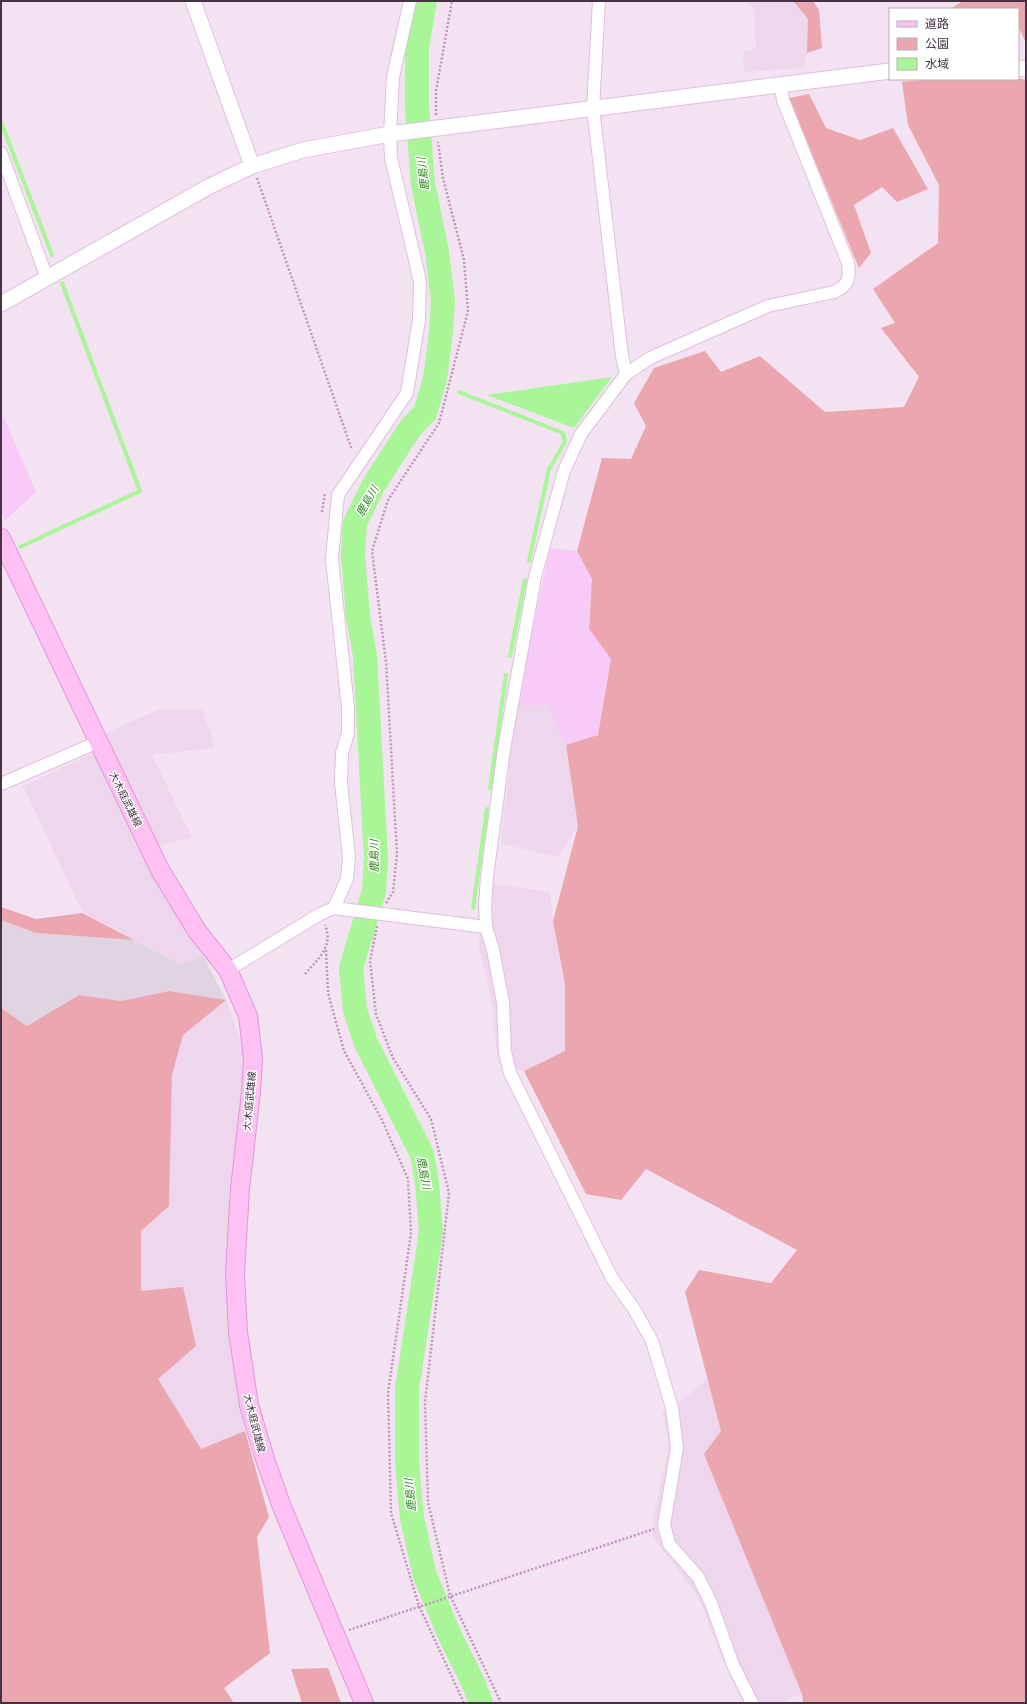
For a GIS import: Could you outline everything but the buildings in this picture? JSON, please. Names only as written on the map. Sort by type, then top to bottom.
[{"type":"main road","name":"大木庭武雄線","points":[[1,538],[160,870],[197,931],[228,970],[248,1016],[253,1058],[252,1092],[240,1189],[235,1274],[238,1332],[249,1405],[265,1460],[282,1507],[364,1703]]},
{"type":"street","points":[[193,1],[252,166]]},
{"type":"street","points":[[338,908],[347,879],[349,857],[341,782],[342,753],[348,733],[348,708],[332,559],[338,495],[407,393],[419,320],[420,280],[391,158],[390,134],[393,78],[410,1]]},
{"type":"street","points":[[599,1],[593,108],[622,356],[626,374]]},
{"type":"street","points":[[1,304],[208,188],[252,166],[302,150],[347,140],[390,134],[889,71]]},
{"type":"street","points":[[752,1703],[733,1665],[711,1603],[698,1577],[669,1544],[664,1526],[677,1448],[672,1408],[652,1341],[634,1309],[612,1278],[510,1073],[505,1052],[502,1003],[493,950],[486,928],[484,905],[504,749],[535,577],[564,471],[581,434],[626,374],[650,358],[768,306],[834,292],[843,288],[848,280],[848,263],[783,100],[780,84]]},
{"type":"street","points":[[1,153],[47,278]]},
{"type":"street","points":[[1,784],[98,742]]},
{"type":"street","points":[[228,970],[320,914],[338,908],[486,928]]},
{"type":"path","points":[[436,128],[436,90],[452,1]]},
{"type":"path","points":[[252,166],[352,450],[351,456]]},
{"type":"path","points":[[322,520],[323,498],[326,491]]},
{"type":"path","points":[[320,914],[328,931],[326,950],[328,993],[344,1051],[382,1120],[408,1179],[411,1233],[388,1393],[391,1513],[419,1606],[464,1703]]},
{"type":"path","points":[[305,974],[326,950]]},
{"type":"path","points":[[335,1634],[664,1526]]},
{"type":"shaded area","points":[[745,1],[793,1],[808,19],[807,53],[804,68],[744,72],[743,52],[756,48],[754,10]]},
{"type":"shaded area","points":[[1,411],[36,492],[5,520],[1,512]]},
{"type":"shaded area","points":[[550,548],[577,551],[592,578],[589,629],[611,659],[598,735],[566,745],[548,705],[516,705]]},
{"type":"shaded area","points":[[516,705],[548,705],[566,745],[578,826],[558,857],[501,844]]},
{"type":"shaded area","points":[[202,709],[215,748],[152,755],[192,838],[166,843],[144,859],[203,956],[181,964],[83,913],[23,786],[92,754],[108,732],[158,710]]},
{"type":"shaded area","points":[[494,884],[550,892],[553,921],[565,984],[565,1051],[524,1071],[498,1064],[492,1005],[478,942]]},
{"type":"shaded area","points":[[1,920],[36,933],[134,940],[181,964],[203,956],[226,1000],[169,991],[121,1001],[79,995],[27,1026],[1,1008]]},
{"type":"shaded area","points":[[226,1000],[244,1051],[227,1279],[234,1359],[245,1431],[201,1449],[157,1379],[196,1346],[182,1287],[141,1291],[141,1231],[169,1206],[172,1075],[183,1035]]},
{"type":"shaded area","points":[[708,1379],[721,1431],[705,1454],[802,1694],[778,1703],[743,1703],[724,1663],[698,1596],[653,1538],[653,1519],[669,1444],[662,1412],[683,1399]]},
{"type":"green space","points":[[793,1],[813,1],[819,10],[822,48],[807,53],[808,19]]},
{"type":"green space","points":[[963,1],[1026,1],[1026,43],[1019,28],[1019,8],[952,8]]},
{"type":"green space","points":[[1019,78],[1026,80],[1026,1703],[803,1703],[802,1694],[704,1454],[721,1431],[685,1292],[699,1270],[771,1283],[797,1250],[646,1169],[621,1200],[586,1194],[524,1071],[565,1051],[565,984],[553,921],[578,826],[566,745],[598,735],[611,659],[589,629],[592,579],[577,551],[602,458],[631,459],[646,426],[634,403],[654,368],[705,351],[721,372],[760,356],[825,412],[904,407],[919,377],[881,328],[895,323],[873,289],[938,243],[939,185],[908,125],[902,82],[922,80],[1019,80]]},
{"type":"green space","points":[[809,94],[826,128],[860,140],[893,128],[928,189],[897,202],[882,187],[854,205],[871,253],[859,268],[789,98]]},
{"type":"green space","points":[[1,907],[36,919],[82,913],[134,940],[36,933],[1,920]]},
{"type":"green space","points":[[169,991],[226,1000],[183,1035],[172,1075],[169,1206],[141,1231],[141,1291],[183,1287],[196,1346],[158,1379],[201,1449],[245,1431],[269,1517],[257,1537],[270,1653],[224,1688],[234,1703],[1,1703],[1,1008],[27,1026],[79,995],[121,1001]]},
{"type":"green space","points":[[328,1668],[341,1703],[302,1703],[291,1669]]},
{"type":"water","points":[[612,377],[574,428],[487,395]]},
{"type":"waterway","name":"鹿島川","points":[[425,1],[417,47],[417,108],[423,184],[437,252],[443,301],[441,333],[435,379],[425,413],[411,427],[373,486],[355,523],[353,556],[358,616],[365,656],[376,858],[374,891],[351,968],[355,1010],[366,1043],[422,1154],[427,1183],[431,1232],[407,1389],[407,1463],[412,1518],[425,1576],[450,1636],[472,1680],[481,1703]]},
{"type":"waterway","points":[[1,122],[52,255]]},
{"type":"waterway","points":[[20,547],[140,491],[62,283]]},
{"type":"waterway","points":[[435,379],[443,384]]},
{"type":"waterway","points":[[459,392],[563,433],[565,442],[549,469],[529,561]]},
{"type":"waterway","points":[[510,656],[525,580]]},
{"type":"waterway","points":[[490,788],[506,675]]},
{"type":"waterway","points":[[473,908],[487,809]]}]
